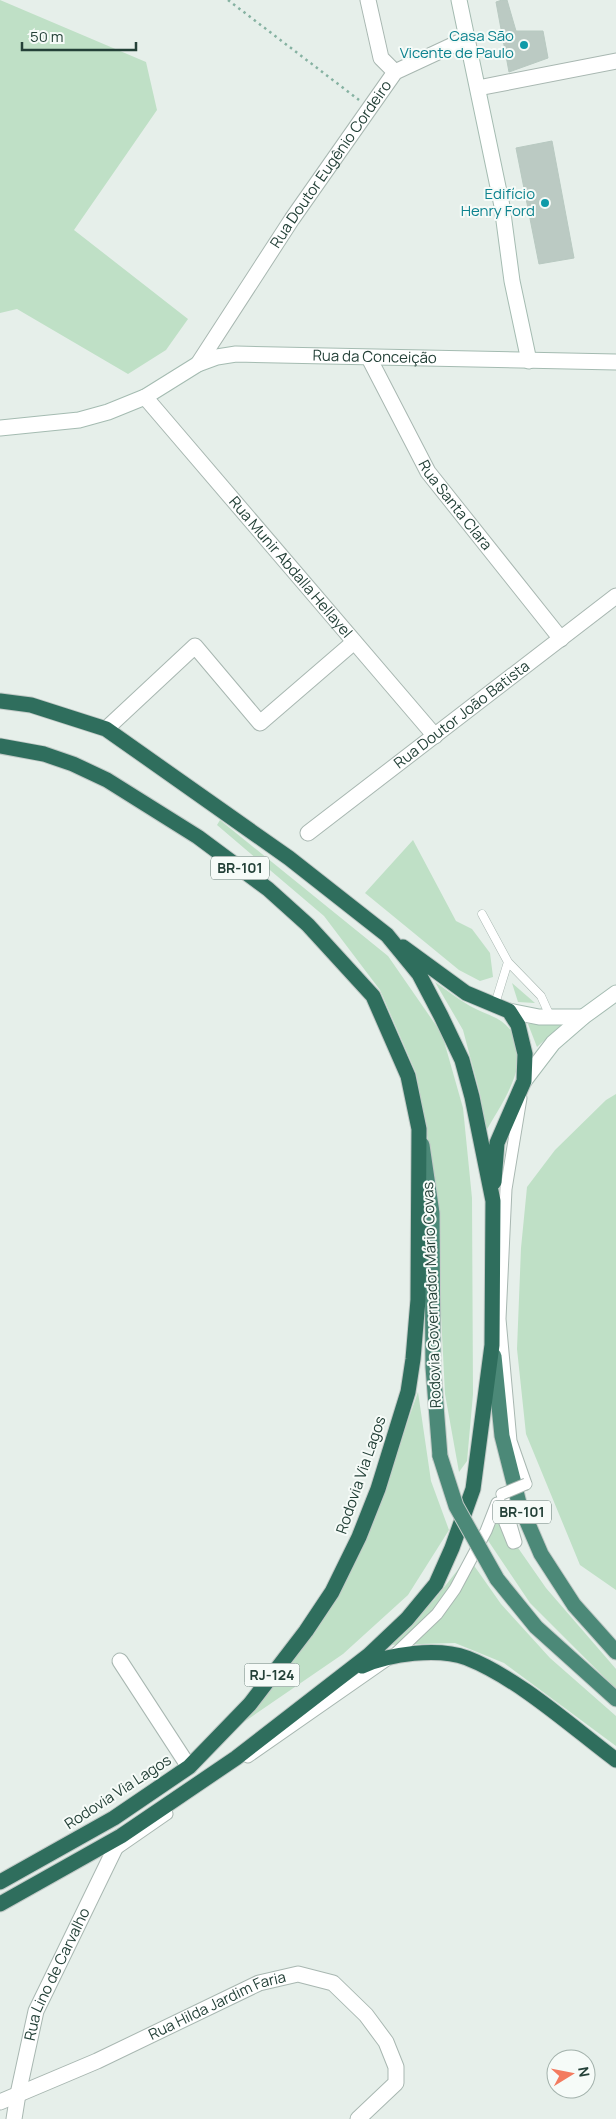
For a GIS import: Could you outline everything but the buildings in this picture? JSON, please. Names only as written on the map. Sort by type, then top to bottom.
[{"type":"highway","name":"BR-101","points":[[0,701],[32,705],[106,729],[289,858],[387,935],[419,974],[462,1060],[472,1097],[493,1201],[492,1345],[502,1436],[519,1503],[541,1554],[569,1598],[616,1652]]},
{"type":"highway","name":"Rodovia Governador Mário Covas","points":[[0,746],[44,754],[73,764],[107,780],[198,837],[268,889],[308,925],[373,996],[408,1076],[427,1170],[432,1213],[433,1367],[440,1456],[456,1506],[497,1579],[536,1627],[616,1699]]},
{"type":"highway","points":[[387,935],[466,993],[508,1011],[518,1025],[525,1054],[524,1081],[497,1144],[493,1201]]},
{"type":"highway","name":"Rodovia Via Lagos","points":[[0,1882],[114,1818],[189,1767],[250,1704],[306,1631],[336,1584],[359,1537],[378,1489],[408,1392],[418,1300],[419,1129]]},
{"type":"highway","name":"RJ-124","points":[[0,1904],[121,1836],[236,1758],[369,1655],[408,1620],[436,1584],[452,1548],[473,1489],[492,1345]]},
{"type":"highway","name":"RJ-124","points":[[345,1674],[376,1660],[393,1656],[420,1653],[466,1658],[508,1679],[616,1760]]},
{"type":"street","points":[[368,0],[381,58],[395,72]]},
{"type":"street","points":[[460,0],[502,206],[512,282],[529,361]]},
{"type":"street","name":"Rua Doutor Eugênio Cordeiro","points":[[198,364],[292,219],[395,72],[468,38]]},
{"type":"street","points":[[478,88],[616,61]]},
{"type":"street","points":[[225,324],[224,343],[228,349],[236,354]]},
{"type":"street","name":"Rua da Conceição","points":[[0,428],[79,420],[108,412],[145,397],[198,364],[217,357],[236,354],[616,362]]},
{"type":"street","name":"Rua Santa Clara","points":[[369,358],[428,472],[561,639]]},
{"type":"street","name":"Rua Munir Abdalla Hellayel","points":[[145,397],[435,736]]},
{"type":"street","name":"Rua Doutor João Batista","points":[[308,833],[616,596]]},
{"type":"street","points":[[106,729],[195,646],[260,723],[354,642]]},
{"type":"street","points":[[115,1850],[393,1656],[437,1614],[455,1589],[486,1531],[497,1503],[513,1543],[516,1542],[502,1494],[526,1484],[512,1441],[500,1319],[506,1189],[524,1081],[553,1043],[583,1017],[616,993]]},
{"type":"street","points":[[508,1011],[539,1017],[583,1017]]},
{"type":"street","points":[[120,1661],[189,1767]]},
{"type":"street","name":"Rua Lino de Carvalho","points":[[14,2119],[36,2011],[121,1836]]},
{"type":"street","name":"Rua Hilda Jardim Faria","points":[[0,2102],[97,2061],[259,1983],[298,1974],[333,1983],[366,2015],[386,2042],[396,2067],[396,2083],[358,2119]]},
{"type":"lane","points":[[482,914],[508,962],[541,996],[550,1016]]},
{"type":"lane","points":[[494,1004],[508,962]]},
{"type":"path","points":[[228,0],[370,109]]},
{"type":"green space","points":[[0,0],[146,62],[157,110],[74,230],[188,319],[166,350],[128,374],[17,309],[0,313]]},
{"type":"green space","points":[[220,820],[388,956],[442,1034],[463,1108],[472,1198],[473,1394],[467,1461],[459,1472],[445,1394],[434,1175],[416,1073],[380,990],[324,916],[217,825]]},
{"type":"green space","points":[[413,840],[456,921],[472,929],[490,953],[493,977],[480,981],[459,970],[365,893]]},
{"type":"green space","points":[[435,982],[470,1006],[501,1021],[513,1033],[518,1046],[515,1076],[509,1091],[486,1131],[480,1094],[463,1030]]},
{"type":"green space","points":[[512,983],[535,1003],[518,1002]]},
{"type":"green space","points":[[563,1023],[537,1047],[528,1024]]},
{"type":"green space","points":[[616,1094],[616,1590],[580,1565],[526,1434],[517,1349],[521,1248],[527,1187],[555,1150],[606,1100]]},
{"type":"green space","points":[[418,1392],[431,1481],[449,1530],[408,1595],[343,1654],[238,1726],[370,1528]]},
{"type":"green space","points":[[493,1512],[546,1588],[616,1669],[616,1689],[530,1603],[483,1533]]},
{"type":"green space","points":[[468,1557],[501,1604],[550,1658],[616,1716],[616,1746],[504,1663],[455,1643],[386,1645],[434,1600]]},
{"type":"place","name":"Casa São Vicente de Paulo","points":[[524,45]]},
{"type":"place","name":"Edifício Henry Ford","points":[[545,203]]}]
